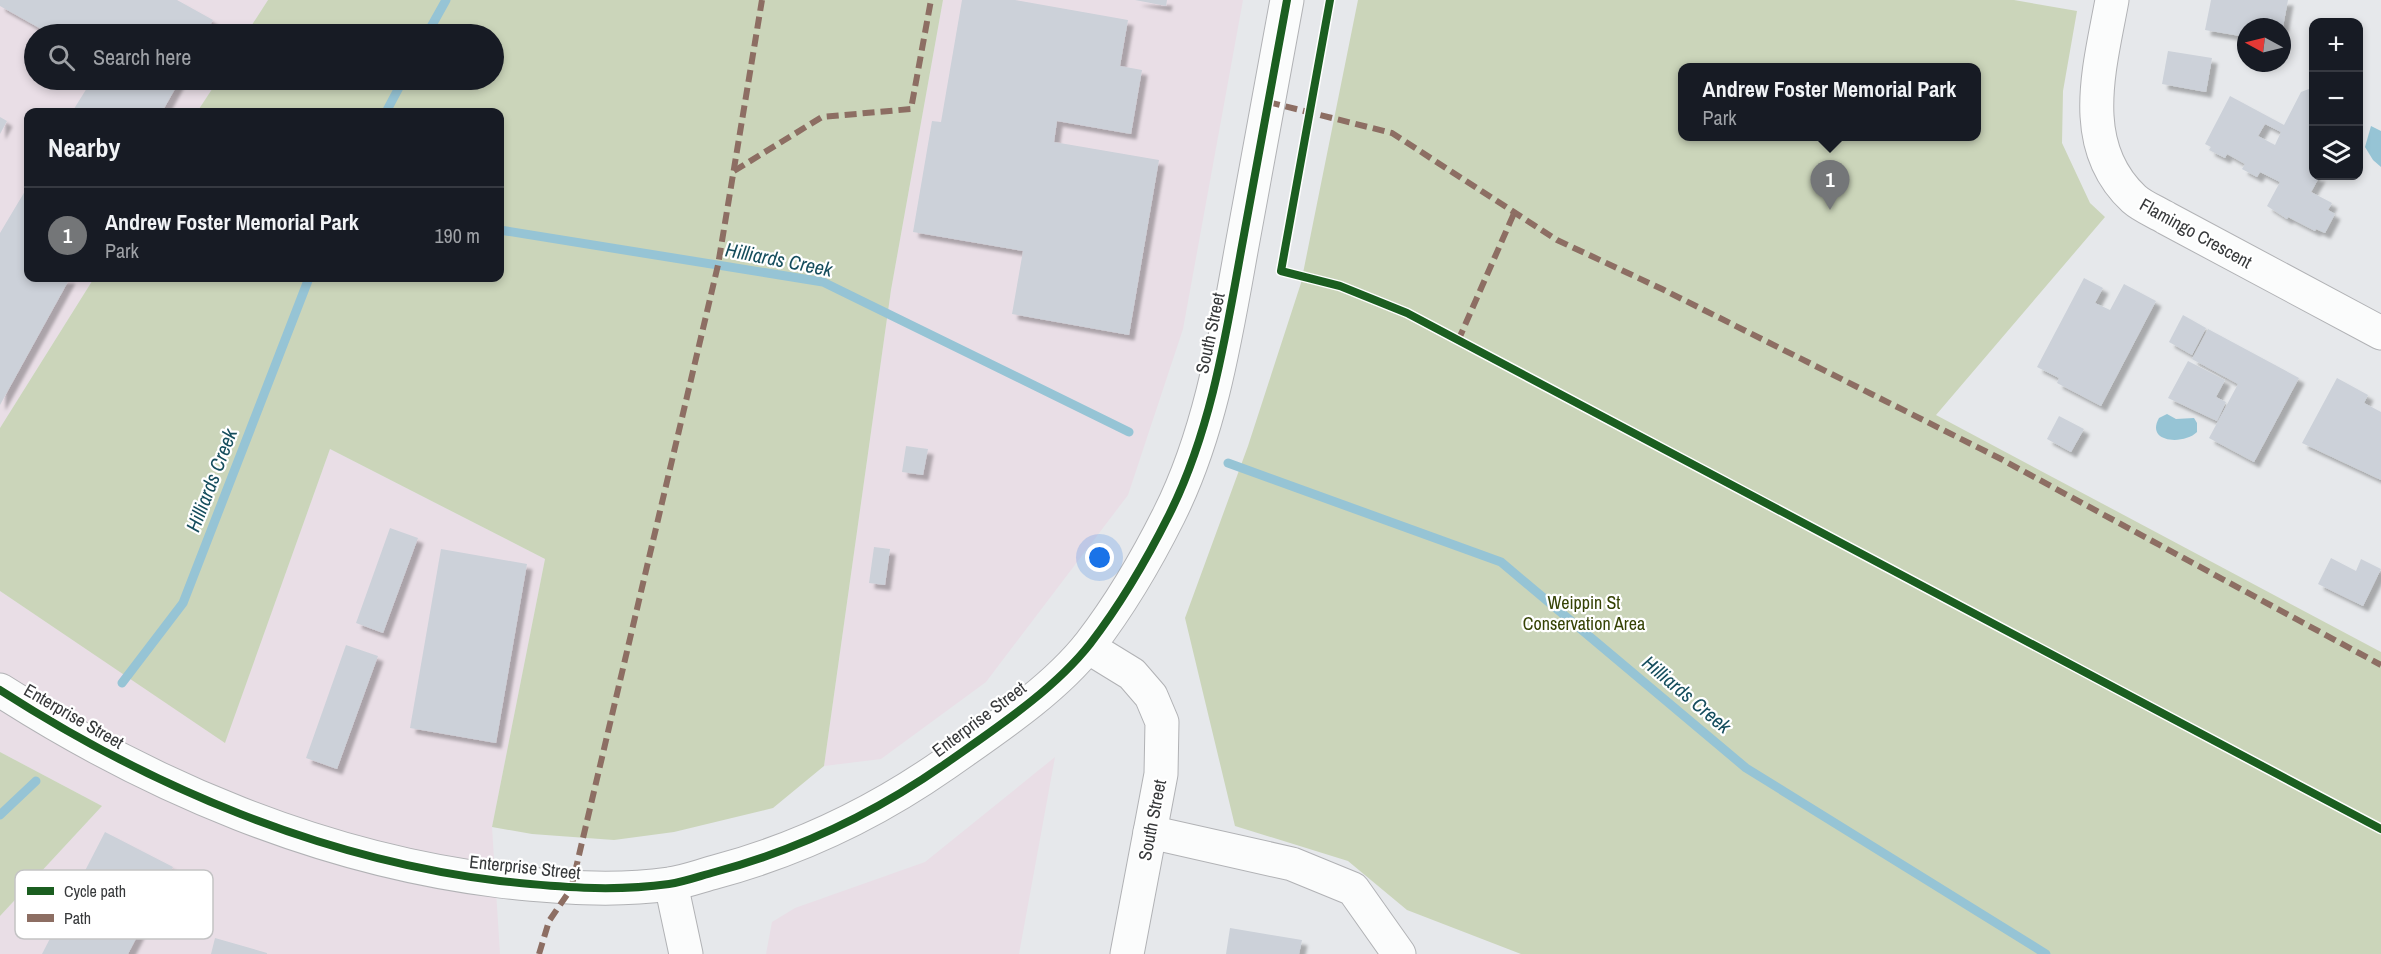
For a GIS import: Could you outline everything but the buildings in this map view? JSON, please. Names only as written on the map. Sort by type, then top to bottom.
[{"type":"street","name":"South Street","points":[[1127,954],[1161,774],[1162,722],[1151,696],[1132,674],[1088,647],[1118,602],[1170,514],[1197,446],[1220,366],[1287,0]]},
{"type":"street","name":"Flamingo Crescent","points":[[2112,0],[2095,111],[2101,144],[2114,174],[2135,200],[2381,333]]},
{"type":"street","name":"Enterprise Street","points":[[0,690],[44,718],[115,757],[208,802],[281,830],[442,873],[571,889],[671,884],[766,859],[831,830],[904,792],[1022,710],[1088,647]]},
{"type":"street","points":[[1150,832],[1292,864],[1353,889],[1399,954]]},
{"type":"street","points":[[671,884],[686,954]]},
{"type":"shaded area","points":[[0,0],[268,0],[252,24],[24,24],[24,90],[211,90],[200,108],[24,108],[24,282],[91,282],[0,428]]},
{"type":"shaded area","points":[[943,0],[1243,0],[1183,329],[1128,495],[986,682],[881,759],[824,766],[891,290]]},
{"type":"shaded area","points":[[330,449],[545,559],[492,827],[500,954],[0,954],[0,916],[15,900],[15,939],[213,939],[213,870],[43,870],[102,806],[0,752],[0,591],[225,742]]},
{"type":"shaded area","points":[[1055,757],[1019,954],[766,954],[772,922],[795,908],[925,862]]},
{"type":"green space","points":[[268,0],[943,0],[891,290],[824,766],[773,808],[674,832],[614,840],[532,834],[492,827],[545,559],[330,449],[225,743],[0,591],[0,428],[91,282],[504,282],[504,108],[200,108],[211,90],[504,90],[504,24],[252,24]]},
{"type":"green space","name":"Weippin St Conservation Area","points":[[1358,0],[2014,0],[2077,11],[2063,91],[2062,143],[2090,203],[2105,217],[1936,415],[2381,652],[2381,954],[1521,954],[1407,910],[1348,861],[1235,826],[1185,618],[1248,446],[1301,283]]},
{"type":"green space","points":[[0,752],[102,806],[43,870],[15,870],[15,900],[0,916]]},
{"type":"water","points":[[2371,126],[2381,131],[2381,167],[2373,160],[2365,147]]},
{"type":"water","points":[[2167,414],[2176,419],[2194,418],[2197,423],[2197,432],[2184,439],[2161,437],[2157,433],[2156,426],[2159,418]]},
{"type":"waterway","name":"Hilliards Creek","points":[[433,24],[446,0]]},
{"type":"waterway","name":"Hilliards Creek","points":[[388,108],[398,90]]},
{"type":"waterway","name":"Hilliards Creek","points":[[504,231],[823,282],[1129,432]]},
{"type":"waterway","name":"Hilliards Creek","points":[[122,683],[183,603],[307,282]]},
{"type":"waterway","name":"Hilliards Creek","points":[[1228,463],[1501,562],[1746,768],[2046,954]]},
{"type":"waterway","name":"Hilliards Creek","points":[[0,815],[36,781]]},
{"type":"marked path","points":[[539,954],[549,921],[571,889],[718,265],[762,0]]},
{"type":"marked path","points":[[734,171],[822,117],[911,109],[931,0]]},
{"type":"marked path","points":[[1268,102],[1392,133],[1557,240],[1662,289],[1999,458],[2381,665]]},
{"type":"marked path","points":[[1458,341],[1515,211]]},
{"type":"cycle path","points":[[0,690],[117,758],[240,814],[368,856],[500,881],[605,888],[675,883],[776,853],[863,814],[945,764],[1022,709],[1058,678],[1090,644],[1112,614],[1161,532],[1195,452],[1214,386],[1229,319],[1287,0]]},
{"type":"cycle path","points":[[1330,0],[1281,271],[1340,286],[1407,313],[2381,829]]},
{"type":"place","name":"Andrew Foster Memorial Park","points":[[1830,210]]}]
